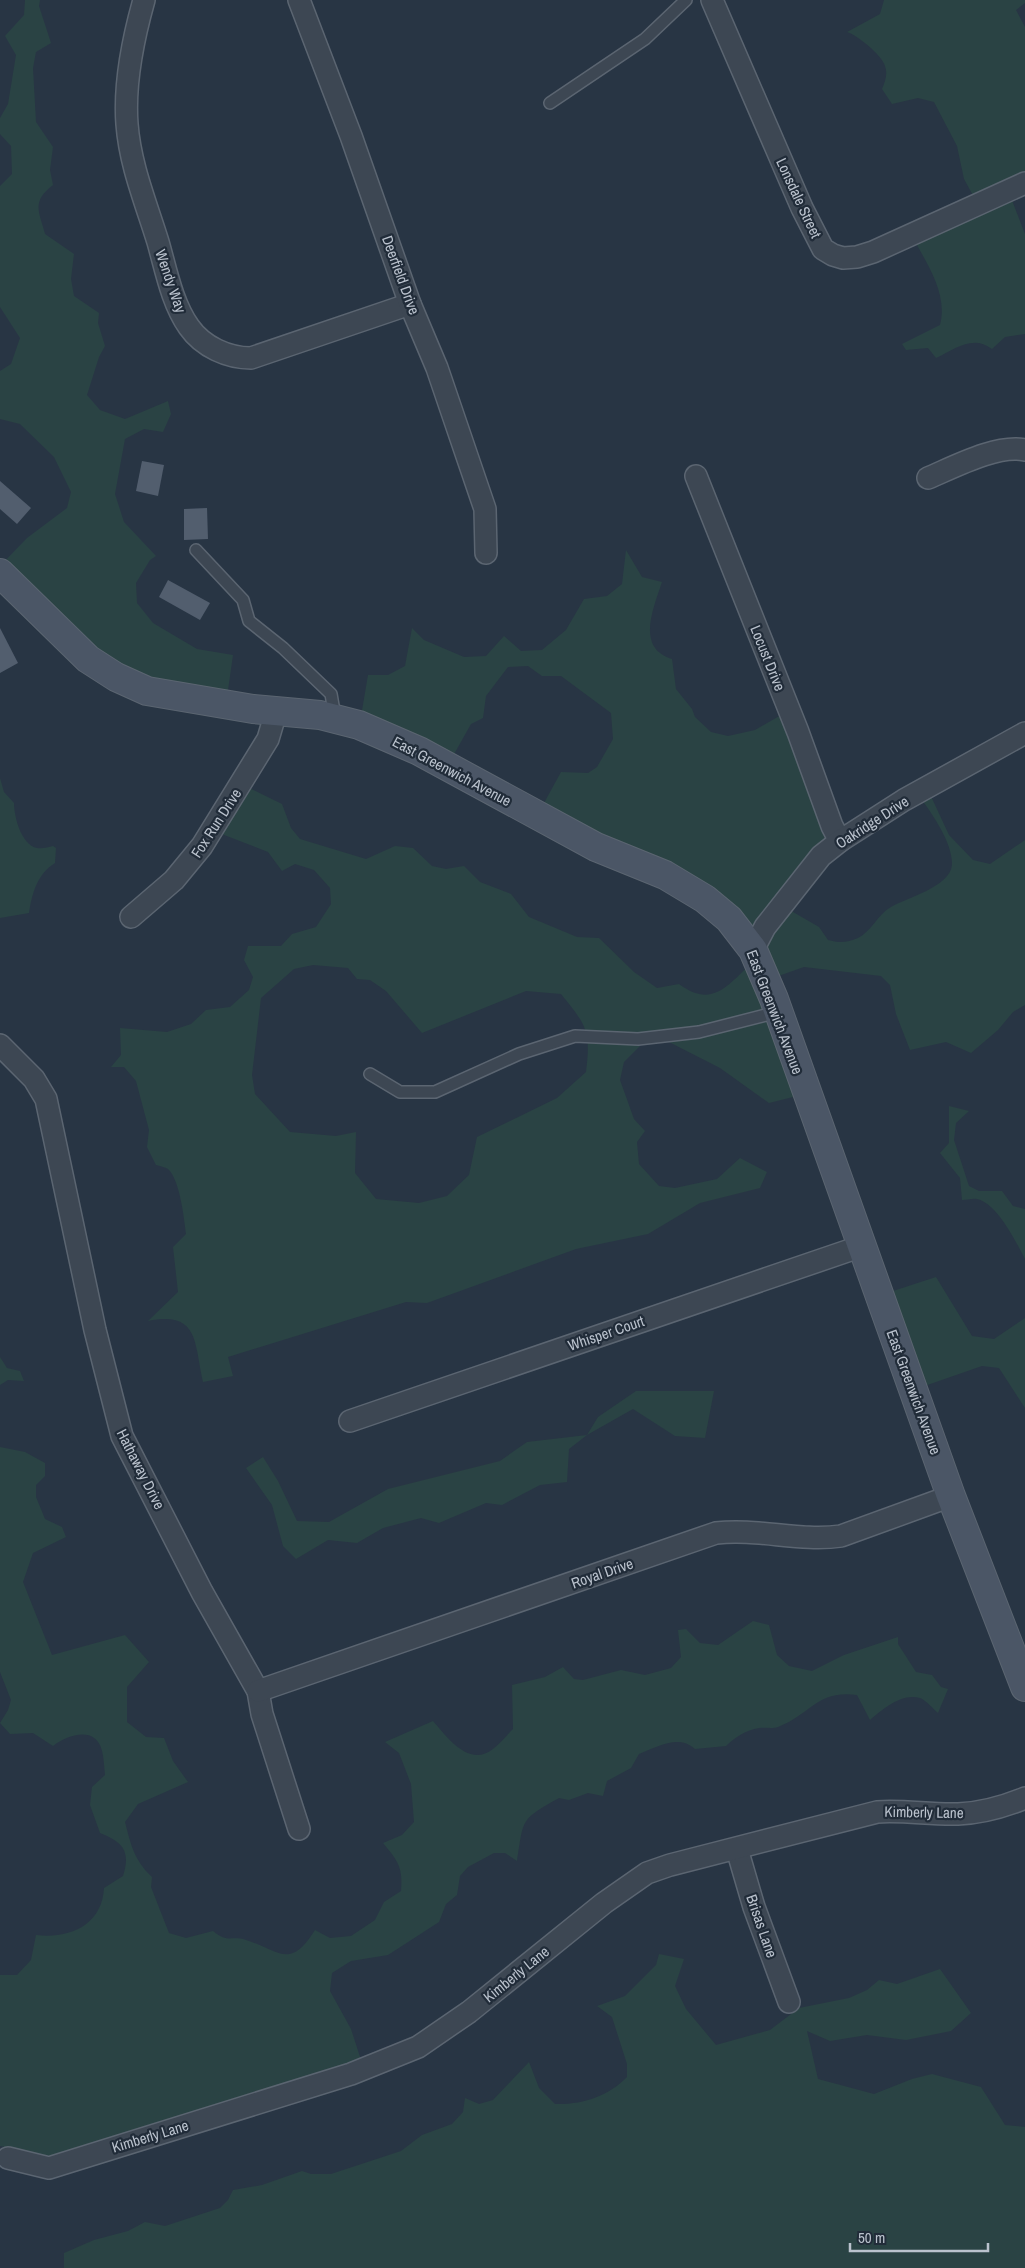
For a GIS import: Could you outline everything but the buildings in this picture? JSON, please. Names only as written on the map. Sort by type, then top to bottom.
[{"type":"street","name":"Wendy Way","points":[[144,0],[131,64],[127,114],[129,138],[136,179],[177,306],[189,328],[205,343],[225,354],[239,358],[251,358],[410,304]]},
{"type":"street","name":"Deerfield Drive","points":[[299,0],[351,136],[410,304],[437,368],[485,509],[486,554]]},
{"type":"street","name":"Lonsdale Street","points":[[712,0],[802,208],[823,248],[833,256],[857,257],[874,252],[1025,183]]},
{"type":"street","points":[[928,478],[1000,451],[1018,448],[1025,450]]},
{"type":"street","name":"Locust Drive","points":[[696,476],[798,732],[832,826],[840,841]]},
{"type":"street","name":"East Greenwich Avenue","points":[[0,573],[88,659],[116,677],[147,691],[276,712],[320,715],[359,725],[419,751],[596,847],[665,876],[705,900],[729,919],[753,950],[778,1012],[951,1496],[1018,1645],[1025,1687]]},
{"type":"street","name":"Fox Run Drive","points":[[131,916],[174,880],[202,846],[268,739],[276,712]]},
{"type":"street","name":"Oakridge Drive","points":[[753,950],[765,927],[821,856],[840,841],[904,800],[1025,733]]},
{"type":"street","name":"Hathaway Drive","points":[[0,1045],[34,1078],[46,1099],[95,1330],[122,1436],[202,1592],[258,1691],[262,1714],[299,1828]]},
{"type":"street","name":"Whisper Court","points":[[350,1421],[862,1246]]},
{"type":"street","name":"Royal Drive","points":[[258,1691],[716,1533],[756,1531],[824,1539],[841,1536],[951,1496]]},
{"type":"street","name":"Kimberly Lane","points":[[8,2158],[49,2168],[351,2074],[418,2047],[469,2012],[604,1903],[647,1874],[670,1864],[736,1849],[840,1820],[877,1812],[971,1813],[998,1809],[1025,1798]]},
{"type":"street","name":"Brisas Lane","points":[[736,1849],[754,1907],[789,2002]]},
{"type":"lane","points":[[550,103],[645,39],[686,0]]},
{"type":"lane","points":[[196,550],[243,600],[249,621],[283,648],[331,694],[336,719]]},
{"type":"lane","points":[[370,1074],[400,1092],[435,1092],[519,1054],[574,1036],[638,1039],[699,1032],[778,1012]]},
{"type":"green space","points":[[25,0],[40,0],[39,6],[51,43],[36,52],[33,68],[36,122],[53,147],[50,170],[53,185],[46,191],[39,202],[39,213],[45,234],[74,254],[71,279],[74,296],[99,313],[98,323],[105,346],[99,357],[87,395],[100,410],[125,419],[168,401],[171,414],[163,432],[144,429],[125,439],[115,494],[124,522],[156,556],[150,560],[136,583],[137,603],[153,623],[197,649],[233,655],[227,697],[146,691],[0,566],[27,538],[67,508],[71,492],[54,457],[20,424],[0,419],[0,371],[11,364],[20,338],[0,307],[0,186],[12,174],[11,146],[0,134],[0,118],[8,104],[16,55],[5,36],[24,15]]},
{"type":"green space","points":[[884,0],[1025,0],[1025,3],[1016,10],[1025,27],[1025,181],[1008,190],[1025,234],[1025,334],[1005,337],[992,349],[978,343],[964,344],[936,358],[928,348],[906,350],[902,344],[940,325],[942,314],[939,292],[935,281],[914,240],[976,201],[964,179],[957,146],[934,102],[918,98],[892,104],[882,89],[886,75],[883,62],[869,46],[847,32],[880,14]]},
{"type":"green space","points":[[626,550],[642,577],[662,582],[652,614],[650,636],[654,646],[661,654],[672,659],[676,689],[692,709],[695,717],[711,732],[728,736],[755,730],[788,711],[838,836],[781,905],[819,927],[828,940],[843,942],[858,938],[867,932],[886,910],[936,886],[949,873],[952,865],[949,847],[941,829],[920,797],[929,792],[949,835],[973,860],[990,864],[1025,840],[1025,1005],[1013,1012],[998,1030],[971,1053],[946,1042],[910,1050],[896,1014],[890,985],[881,976],[804,967],[767,980],[805,1094],[769,1103],[720,1068],[669,1042],[642,1044],[624,1062],[620,1080],[634,1119],[645,1131],[637,1142],[639,1164],[659,1186],[675,1188],[717,1179],[740,1158],[767,1172],[760,1188],[700,1203],[648,1234],[576,1249],[427,1303],[406,1302],[228,1357],[233,1376],[203,1382],[195,1342],[185,1325],[177,1321],[165,1319],[148,1321],[178,1292],[173,1247],[186,1234],[184,1219],[181,1200],[172,1174],[167,1168],[156,1165],[147,1147],[149,1130],[136,1081],[124,1067],[111,1067],[121,1055],[120,1028],[167,1032],[191,1024],[206,1010],[230,1007],[249,990],[253,977],[244,960],[248,946],[281,946],[292,934],[316,927],[331,904],[330,888],[314,870],[295,864],[282,871],[268,852],[219,833],[243,785],[282,804],[291,828],[300,839],[366,859],[395,846],[413,848],[432,866],[446,869],[464,866],[480,882],[511,894],[529,917],[577,937],[599,938],[634,972],[657,988],[679,984],[691,991],[712,994],[729,985],[755,960],[727,916],[538,814],[561,772],[588,773],[597,767],[613,739],[611,713],[561,676],[542,676],[528,666],[508,667],[486,696],[483,718],[471,724],[448,765],[359,728],[368,675],[388,675],[405,666],[412,628],[424,640],[464,657],[486,656],[504,636],[521,651],[542,650],[566,630],[584,599],[607,596],[622,584]],"holes":[[[313,965],[348,968],[357,979],[370,980],[386,991],[422,1033],[526,991],[561,994],[577,1014],[585,1030],[588,1047],[586,1072],[557,1098],[477,1137],[469,1175],[447,1196],[419,1203],[376,1199],[355,1173],[356,1132],[336,1136],[290,1132],[255,1094],[252,1075],[261,998],[294,969]]]},
{"type":"green space","points":[[0,778],[4,792],[14,803],[17,822],[27,842],[37,848],[53,846],[56,848],[55,863],[44,873],[36,885],[29,913],[0,918]]},
{"type":"green space","points":[[949,1106],[969,1111],[956,1123],[954,1140],[969,1186],[979,1191],[1002,1191],[1013,1206],[1025,1209],[1025,1259],[1005,1224],[992,1208],[977,1199],[962,1200],[960,1178],[940,1153],[949,1143]]},
{"type":"green space","points":[[936,1277],[972,1336],[994,1339],[1025,1318],[1025,1408],[999,1368],[982,1366],[913,1390],[890,1292]]},
{"type":"green space","points":[[0,1357],[7,1368],[20,1371],[24,1381],[8,1380],[0,1385]]},
{"type":"green space","points":[[636,1391],[714,1391],[705,1438],[675,1436],[633,1409],[587,1435],[598,1417]]},
{"type":"green space","points":[[587,1435],[569,1449],[567,1482],[540,1485],[502,1505],[486,1503],[439,1523],[421,1518],[383,1528],[357,1543],[328,1540],[296,1559],[283,1546],[272,1505],[246,1468],[263,1457],[278,1481],[297,1521],[329,1522],[388,1489],[500,1461],[527,1442]]},
{"type":"green space","points":[[0,1447],[25,1452],[45,1463],[45,1476],[36,1485],[36,1497],[45,1519],[62,1527],[66,1537],[33,1553],[23,1582],[52,1655],[125,1635],[149,1662],[127,1687],[127,1722],[146,1737],[164,1738],[173,1761],[188,1782],[138,1804],[125,1822],[131,1845],[137,1858],[152,1877],[151,1887],[169,1933],[186,1938],[213,1931],[223,1937],[246,1940],[276,1952],[291,1954],[306,1942],[315,1930],[330,1938],[351,1936],[375,1920],[384,1902],[401,1891],[400,1870],[383,1843],[402,1835],[414,1822],[411,1784],[399,1753],[385,1742],[433,1721],[459,1748],[475,1755],[484,1754],[496,1747],[513,1729],[512,1685],[545,1677],[563,1667],[574,1679],[583,1680],[621,1670],[645,1675],[671,1668],[681,1657],[678,1630],[686,1629],[700,1643],[718,1645],[753,1621],[769,1625],[777,1655],[789,1666],[812,1671],[844,1655],[898,1637],[898,1644],[916,1672],[932,1675],[941,1687],[948,1689],[938,1713],[922,1699],[913,1697],[893,1703],[870,1720],[857,1695],[843,1694],[832,1696],[815,1704],[799,1716],[778,1727],[759,1728],[745,1732],[726,1746],[695,1749],[682,1742],[661,1745],[639,1754],[631,1768],[607,1781],[603,1796],[588,1793],[569,1800],[559,1798],[537,1811],[530,1816],[523,1828],[517,1861],[505,1853],[494,1853],[468,1867],[460,1876],[457,1895],[446,1904],[439,1922],[388,1955],[351,1961],[332,1973],[330,1991],[351,2029],[362,2063],[54,2157],[0,2146],[0,1975],[17,1975],[31,1960],[36,1935],[61,1935],[72,1932],[91,1920],[102,1901],[104,1888],[123,1876],[126,1860],[123,1848],[108,1836],[100,1833],[90,1805],[92,1787],[105,1775],[103,1754],[99,1743],[88,1735],[80,1735],[66,1738],[53,1746],[33,1733],[10,1734],[0,1723],[8,1710],[11,1700],[0,1672]]},
{"type":"green space","points":[[659,1954],[684,1959],[675,1986],[686,2009],[716,2045],[770,2030],[799,2008],[849,1998],[867,1990],[879,1980],[897,1984],[940,1969],[971,2013],[951,2031],[906,2040],[867,2035],[830,2041],[807,2031],[818,2079],[874,2094],[912,2079],[932,2074],[981,2087],[1005,2125],[1025,2127],[1025,2268],[64,2268],[64,2253],[94,2240],[128,2231],[145,2222],[165,2226],[220,2208],[228,2200],[233,2190],[262,2185],[302,2171],[311,2174],[331,2174],[401,2151],[422,2135],[452,2124],[463,2112],[465,2098],[479,2104],[493,2100],[529,2062],[539,2088],[555,2104],[585,2101],[603,2094],[620,2084],[627,2077],[627,2064],[612,2017],[597,2006],[625,1996],[656,1965]]}]
